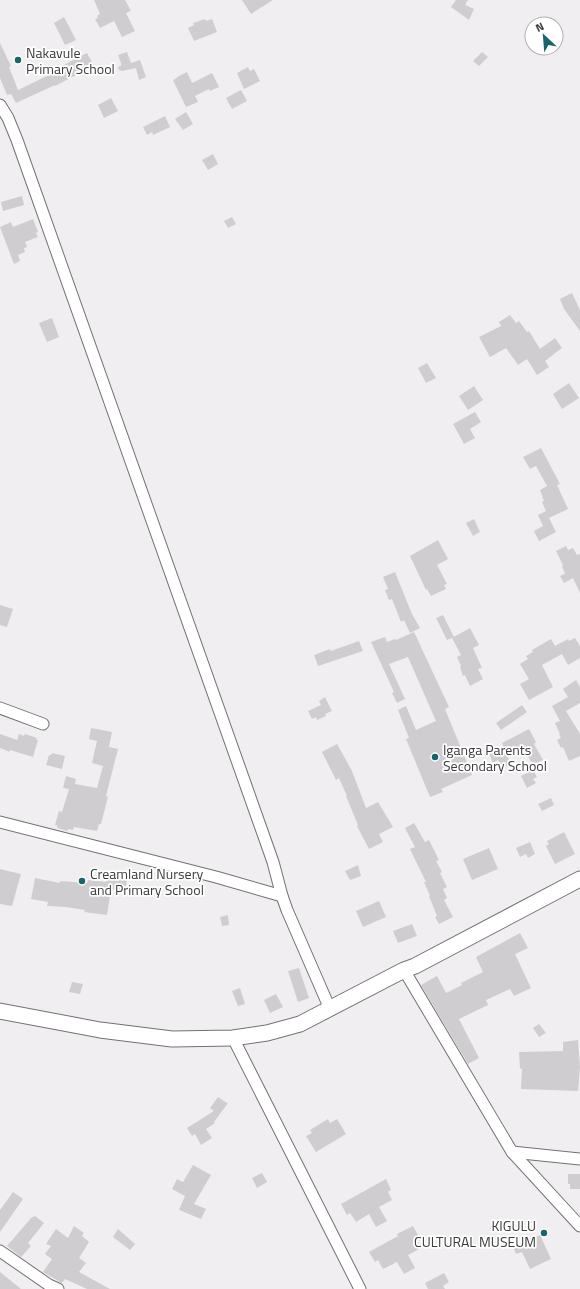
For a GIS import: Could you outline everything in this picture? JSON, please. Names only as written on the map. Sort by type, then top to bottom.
[{"type":"main road","points":[[0,1011],[100,1030],[164,1038],[233,1038],[268,1033],[300,1024],[404,970],[416,966],[580,879]]},
{"type":"street","points":[[0,105],[8,118],[17,140],[273,862],[282,896],[330,1008]]},
{"type":"street","points":[[0,708],[44,724]]},
{"type":"street","points":[[0,822],[216,877],[282,896]]},
{"type":"street","points":[[404,970],[512,1152],[580,1226]]},
{"type":"street","points":[[233,1038],[360,1289]]},
{"type":"street","points":[[512,1152],[580,1159]]},
{"type":"street","points":[[0,1251],[51,1288]]},
{"type":"building","points":[[94,0],[125,0],[131,11],[126,13],[135,31],[122,37],[114,21],[100,28],[95,19],[98,18],[97,16],[100,14]]},
{"type":"building","points":[[242,0],[273,0],[251,14]]},
{"type":"building","points":[[456,0],[468,0],[465,5],[474,9],[469,20],[451,7]]},
{"type":"building","points":[[64,17],[76,40],[65,45],[54,23]]},
{"type":"building","points":[[205,19],[206,21],[212,19],[217,32],[194,41],[188,28],[194,25],[193,23]]},
{"type":"building","points":[[0,43],[11,66],[9,67],[18,90],[49,75],[48,73],[87,53],[94,66],[55,86],[16,103],[11,94],[7,95],[0,78]]},
{"type":"building","points":[[127,52],[131,63],[140,60],[146,77],[139,80],[136,68],[122,71],[119,70],[118,67],[121,66],[121,63],[118,55]]},
{"type":"building","points":[[482,52],[488,57],[479,66],[473,61]]},
{"type":"building","points":[[248,67],[250,71],[254,69],[260,81],[244,89],[237,73]]},
{"type":"building","points":[[187,72],[192,83],[212,73],[219,87],[210,91],[209,89],[195,96],[198,102],[186,107],[173,80]]},
{"type":"building","points":[[241,90],[247,101],[232,109],[226,98]]},
{"type":"building","points":[[111,98],[118,111],[104,118],[98,105]]},
{"type":"building","points":[[186,112],[193,124],[183,130],[175,119]]},
{"type":"building","points":[[165,116],[170,127],[153,135],[152,132],[147,135],[143,127]]},
{"type":"building","points":[[213,154],[218,164],[208,170],[202,160]]},
{"type":"building","points":[[22,196],[24,205],[3,211],[1,202]]},
{"type":"building","points":[[232,217],[236,224],[228,228],[224,221]]},
{"type":"building","points":[[33,219],[38,232],[36,233],[38,237],[25,242],[27,247],[24,248],[25,252],[18,255],[20,261],[14,264],[0,227],[11,222],[13,227]]},
{"type":"building","points":[[572,293],[580,310],[580,331],[564,309],[560,299]]},
{"type":"building","points":[[510,315],[516,323],[519,321],[527,332],[529,331],[540,349],[555,338],[562,348],[545,361],[549,367],[537,375],[527,359],[518,365],[506,348],[490,357],[479,337],[501,326],[499,322]]},
{"type":"building","points":[[52,318],[59,337],[47,342],[39,323]]},
{"type":"building","points":[[427,363],[436,378],[426,383],[418,368]]},
{"type":"building","points":[[569,383],[579,398],[562,409],[553,394]]},
{"type":"building","points":[[474,386],[483,400],[468,410],[459,396]]},
{"type":"building","points":[[475,412],[481,422],[470,429],[475,438],[464,444],[453,424]]},
{"type":"building","points":[[541,448],[560,484],[557,485],[568,509],[549,518],[556,532],[539,541],[534,531],[543,526],[538,515],[546,511],[542,502],[544,501],[540,490],[547,486],[536,466],[530,469],[523,457]]},
{"type":"building","points":[[474,519],[480,532],[473,536],[466,523]]},
{"type":"building","points":[[438,540],[448,559],[437,565],[447,584],[444,585],[446,589],[431,596],[427,589],[426,590],[410,556]]},
{"type":"building","points":[[566,546],[568,550],[573,548],[577,555],[580,554],[580,593],[573,578],[564,583],[560,576],[565,574],[563,565],[556,551]]},
{"type":"building","points":[[395,572],[412,614],[420,628],[410,633],[404,620],[401,622],[392,599],[389,600],[385,590],[388,589],[383,577]]},
{"type":"building","points":[[0,605],[13,609],[7,627],[0,625]]},
{"type":"building","points":[[443,615],[454,637],[447,640],[436,618]]},
{"type":"building","points":[[470,628],[479,645],[473,648],[482,668],[478,669],[483,679],[470,686],[465,675],[463,676],[457,657],[461,655],[452,638]]},
{"type":"building","points":[[414,632],[449,707],[445,709],[472,775],[441,789],[443,792],[430,797],[406,739],[409,738],[398,710],[406,706],[416,730],[436,721],[408,657],[389,664],[405,699],[397,703],[392,693],[394,692],[371,642],[385,637],[387,642],[396,640]]},
{"type":"building","points":[[575,638],[580,646],[580,658],[568,665],[562,654],[542,665],[553,687],[529,700],[520,684],[529,679],[520,664],[528,659],[526,656],[533,652],[532,650],[551,639],[555,646],[568,639],[569,641]]},
{"type":"building","points":[[359,641],[363,651],[318,666],[314,655],[330,649],[331,651]]},
{"type":"building","points":[[576,680],[580,687],[580,703],[566,711],[580,734],[580,756],[569,761],[563,747],[561,748],[557,740],[561,738],[555,723],[560,721],[552,706],[568,697],[563,689]]},
{"type":"building","points":[[325,697],[332,711],[325,714],[326,716],[317,720],[316,717],[312,719],[308,711],[321,705],[319,701]]},
{"type":"building","points":[[522,705],[527,712],[501,730],[496,723]]},
{"type":"building","points":[[91,728],[112,732],[109,747],[118,749],[106,796],[108,797],[101,824],[99,824],[97,831],[74,827],[73,830],[68,829],[68,831],[57,828],[58,826],[55,825],[59,811],[62,812],[69,789],[63,788],[66,776],[76,779],[75,784],[97,788],[103,766],[92,763],[97,741],[89,739]]},
{"type":"building","points":[[529,729],[536,742],[534,744],[543,760],[533,765],[523,748],[507,756],[511,764],[502,768],[498,760],[493,763],[489,753],[503,746],[502,743]]},
{"type":"building","points":[[0,734],[17,740],[19,734],[24,736],[25,734],[37,738],[36,740],[38,740],[33,757],[10,750],[10,752],[0,748]]},
{"type":"building","points":[[337,744],[352,771],[366,808],[378,802],[393,827],[379,834],[383,842],[369,849],[357,826],[358,825],[339,778],[336,780],[322,752]]},
{"type":"building","points":[[52,753],[65,756],[62,769],[46,765],[49,755]]},
{"type":"building","points":[[533,770],[537,777],[533,779],[536,783],[527,788],[521,776]]},
{"type":"building","points":[[551,798],[554,805],[542,811],[538,804]]},
{"type":"building","points":[[414,823],[425,842],[429,840],[439,860],[436,861],[442,872],[440,873],[447,887],[443,889],[447,898],[444,900],[453,917],[439,924],[435,917],[437,916],[424,882],[426,882],[410,849],[415,847],[405,828]]},
{"type":"building","points":[[564,832],[575,854],[555,864],[546,846],[549,844],[547,841]]},
{"type":"building","points":[[530,842],[535,854],[528,858],[526,854],[520,857],[516,848]]},
{"type":"building","points":[[489,848],[498,869],[472,880],[463,859]]},
{"type":"building","points":[[358,865],[361,876],[350,880],[345,871]]},
{"type":"building","points":[[0,869],[21,874],[12,906],[0,904]]},
{"type":"building","points":[[107,875],[127,880],[125,891],[111,889],[107,915],[84,912],[85,910],[66,907],[47,906],[48,902],[31,899],[35,878],[60,883],[60,881],[87,883],[88,880],[106,882]]},
{"type":"building","points":[[379,901],[386,917],[363,927],[356,911]]},
{"type":"building","points":[[228,915],[229,925],[222,926],[220,917]]},
{"type":"building","points":[[412,924],[417,936],[398,943],[393,931]]},
{"type":"building","points":[[520,933],[528,948],[515,954],[531,988],[514,996],[510,989],[486,1000],[488,1005],[459,1019],[479,1058],[468,1064],[421,985],[437,976],[446,993],[462,985],[461,983],[483,972],[476,957]]},
{"type":"building","points":[[299,968],[309,998],[298,1002],[288,971]]},
{"type":"building","points":[[72,982],[83,984],[80,994],[69,992]]},
{"type":"building","points":[[240,988],[245,1004],[238,1006],[232,991]]},
{"type":"building","points":[[276,994],[283,1007],[270,1013],[264,1000]]},
{"type":"building","points":[[539,1024],[546,1033],[539,1037],[533,1028]]},
{"type":"building","points":[[578,1040],[580,1067],[578,1091],[521,1089],[522,1068],[520,1069],[519,1052],[563,1051],[563,1042]]},
{"type":"building","points":[[218,1097],[228,1103],[214,1122],[215,1123],[206,1129],[212,1138],[201,1145],[195,1134],[192,1136],[187,1128],[214,1111],[210,1108]]},
{"type":"building","points":[[328,1119],[330,1123],[337,1119],[346,1134],[316,1152],[306,1136],[312,1133],[310,1130]]},
{"type":"building","points":[[193,1165],[211,1175],[194,1204],[206,1209],[201,1219],[179,1210],[185,1196],[172,1189],[177,1179],[183,1182]]},
{"type":"building","points":[[262,1173],[267,1182],[257,1188],[252,1178]]},
{"type":"building","points":[[568,1174],[580,1174],[580,1189],[570,1189],[570,1184],[568,1184]]},
{"type":"building","points":[[386,1179],[391,1190],[388,1192],[392,1200],[379,1207],[387,1221],[376,1227],[369,1214],[356,1222],[350,1213],[347,1215],[341,1204]]},
{"type":"building","points":[[13,1192],[23,1199],[0,1232],[0,1210]]},
{"type":"building","points":[[35,1216],[44,1223],[28,1243],[31,1246],[21,1257],[7,1246],[32,1217]]},
{"type":"building","points":[[74,1226],[84,1233],[82,1236],[89,1242],[79,1258],[86,1263],[79,1272],[110,1289],[87,1289],[65,1279],[62,1283],[43,1272],[52,1259],[45,1254],[51,1246],[46,1244],[56,1229],[68,1238]]},
{"type":"building","points":[[413,1226],[419,1237],[416,1238],[421,1248],[408,1255],[415,1268],[404,1274],[397,1262],[383,1269],[378,1260],[375,1262],[369,1252],[398,1236],[397,1234]]},
{"type":"building","points":[[118,1229],[135,1244],[130,1250],[113,1237]]},
{"type":"building","points":[[540,1235],[551,1259],[530,1269],[522,1252],[516,1254],[513,1247]]},
{"type":"building","points":[[0,1272],[21,1289],[0,1289]]},
{"type":"building","points":[[444,1273],[449,1282],[443,1286],[445,1289],[428,1289],[425,1283]]},
{"type":"place","name":"Nakavule Primary School","points":[[18,60]]},
{"type":"place","name":"Iganga Parents Secondary School","points":[[435,757]]},
{"type":"place","name":"Creamland Nursery and Primary School","points":[[82,881]]},
{"type":"place","name":"KIGULU CULTURAL MUSEUM","points":[[544,1233]]}]
